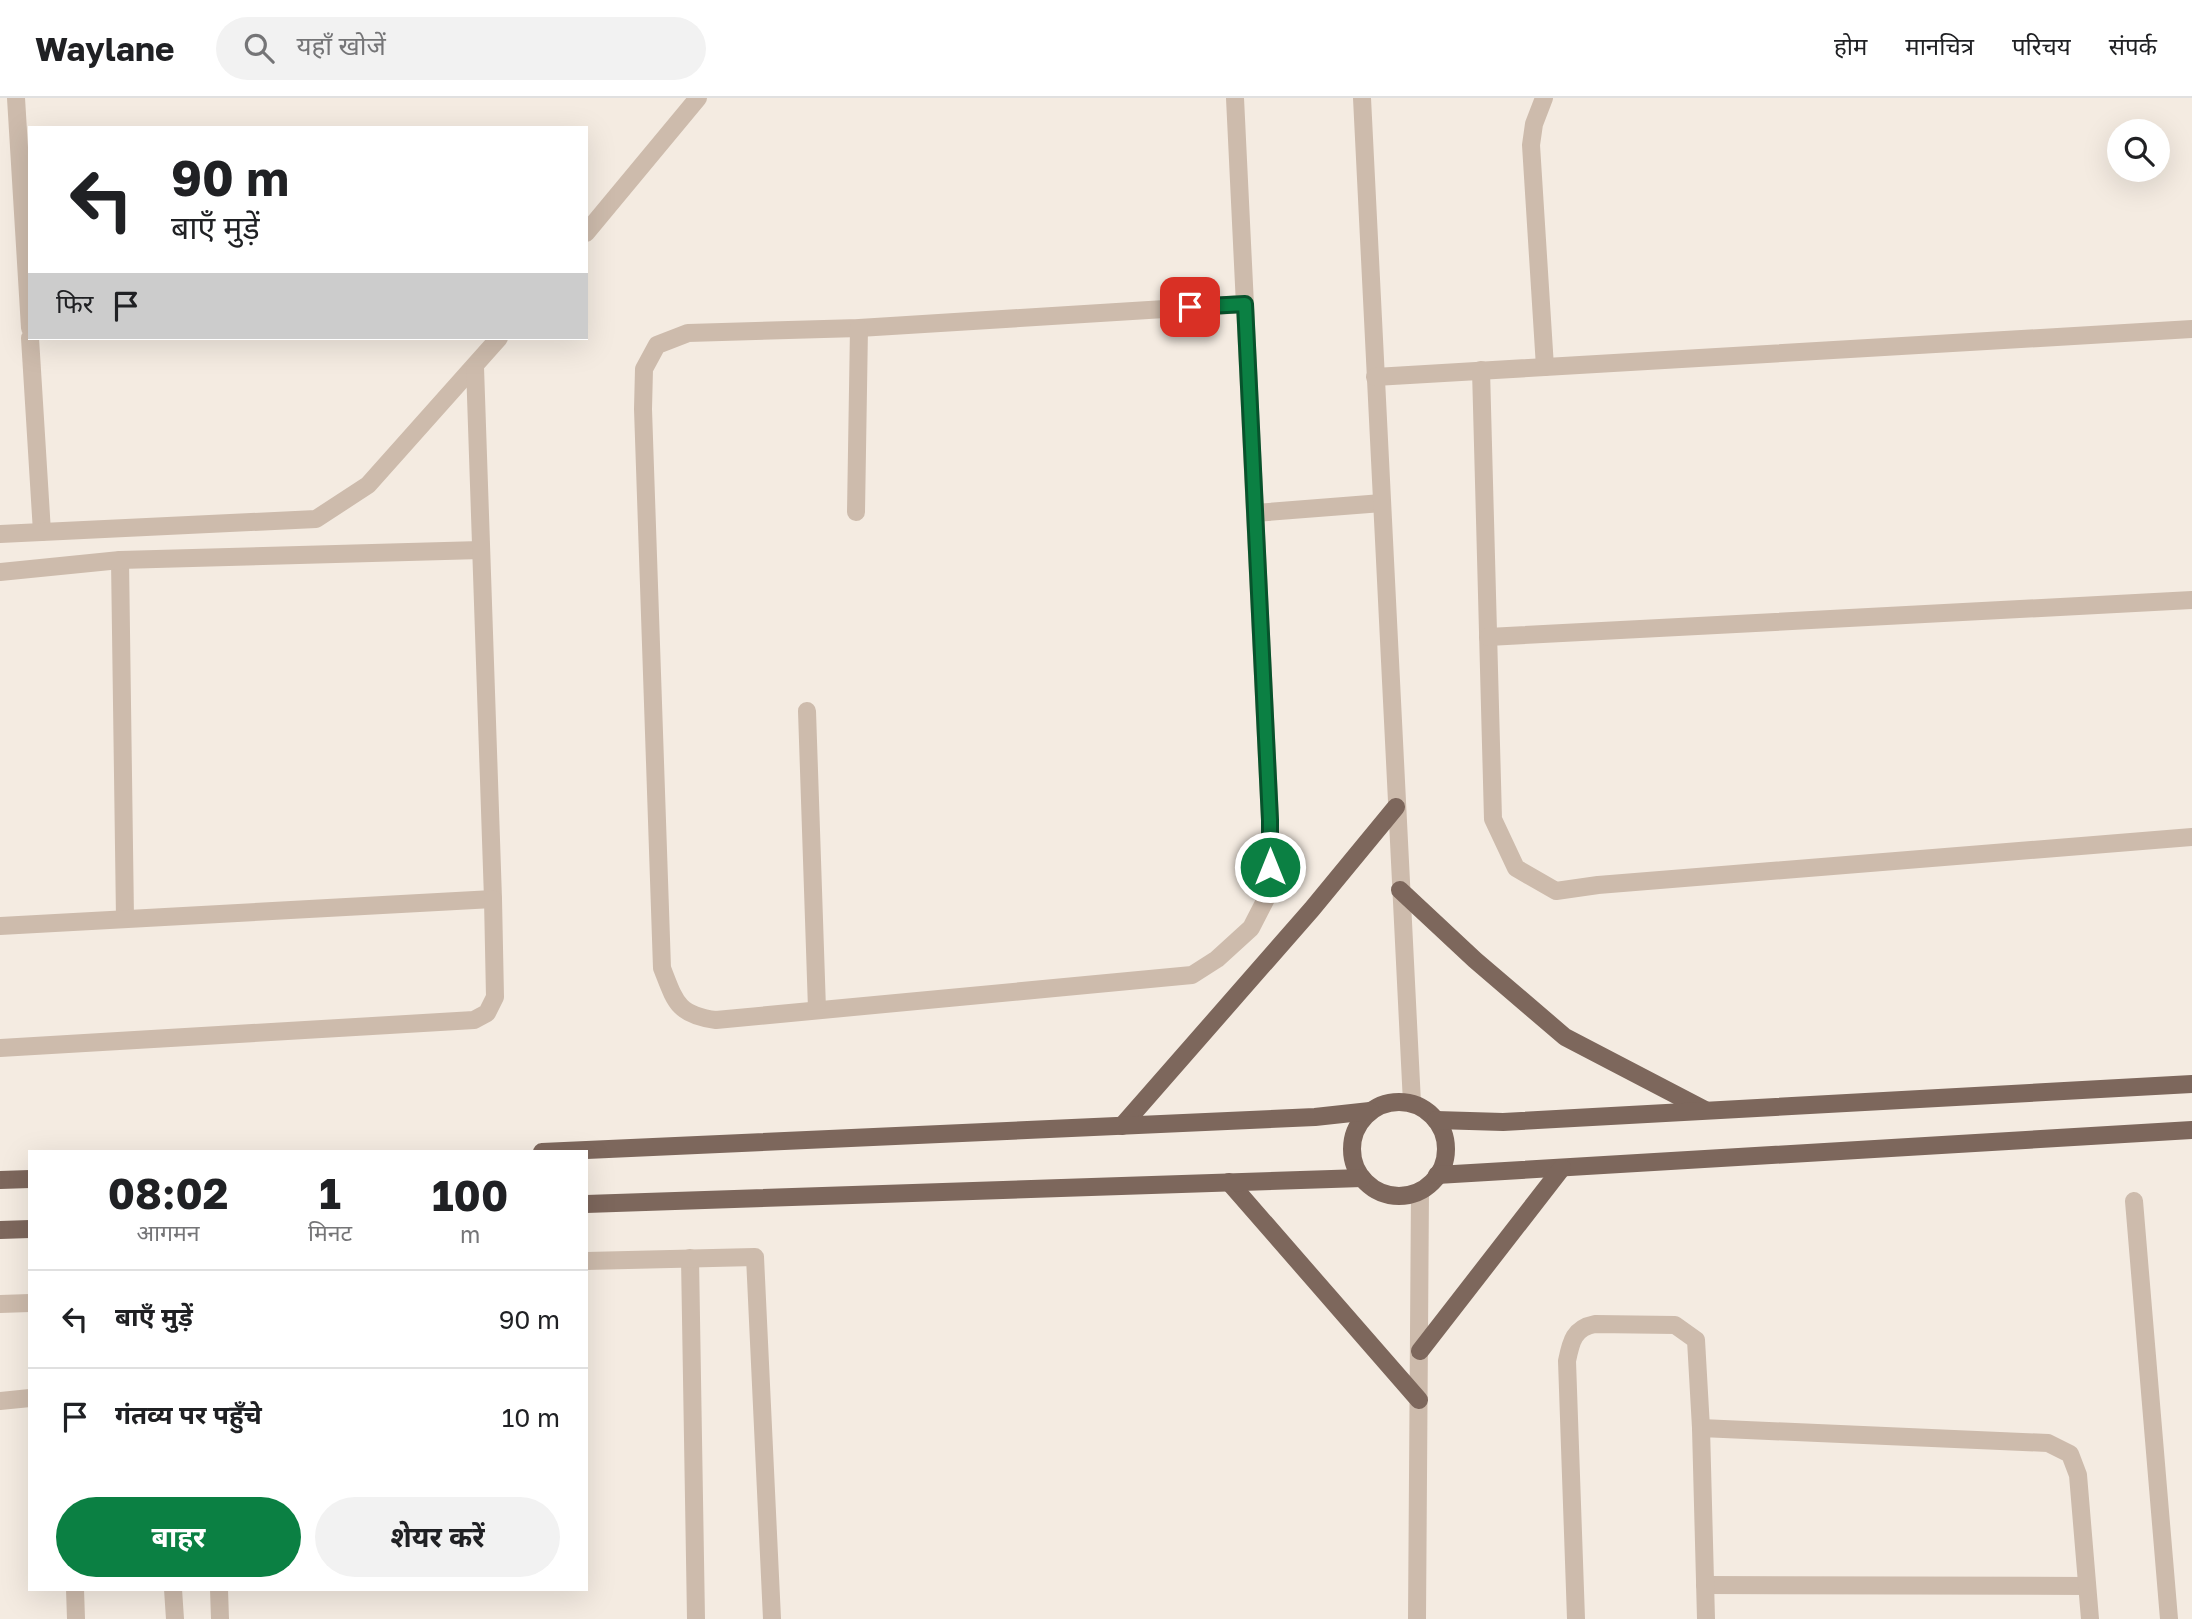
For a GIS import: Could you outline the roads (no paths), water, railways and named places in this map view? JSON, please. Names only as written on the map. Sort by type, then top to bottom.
[{"type":"main road","points":[[1122,1126],[1312,909],[1396,807]]},
{"type":"main road","points":[[1400,890],[1475,960],[1566,1037],[1706,1111]]},
{"type":"main road","points":[[1436,1120],[1503,1122],[2192,1084]]},
{"type":"main road","points":[[1397,1101],[1412,1103],[1436,1120],[1443,1133],[1446,1148],[1444,1162],[1437,1175],[1420,1191],[1407,1195],[1382,1193],[1362,1178],[1353,1161],[1352,1143],[1358,1125],[1370,1111],[1397,1101]]},
{"type":"main road","points":[[587,1150],[1315,1117],[1370,1111]]},
{"type":"main road","points":[[1437,1175],[2192,1130]]},
{"type":"main road","points":[[1420,1351],[1562,1168]]},
{"type":"main road","points":[[588,1204],[1362,1178]]},
{"type":"main road","points":[[0,1180],[28,1179]]},
{"type":"main road","points":[[1230,1182],[1419,1400]]},
{"type":"main road","points":[[0,1230],[28,1228]]},
{"type":"street","points":[[16,98],[28,295]]},
{"type":"street","points":[[588,231],[698,98]]},
{"type":"street","points":[[1235,98],[1245,304],[1255,513],[1270,820],[1270,891],[1251,928],[1217,959],[1192,975],[716,1020],[700,1018],[677,1005],[662,968],[643,423],[644,369],[657,345],[688,333],[859,328],[1245,304]]},
{"type":"street","points":[[1362,98],[1412,1103]]},
{"type":"street","points":[[1544,98],[1534,124],[1531,145],[1545,367]]},
{"type":"street","points":[[856,512],[859,328]]},
{"type":"street","points":[[1375,377],[2192,329]]},
{"type":"street","points":[[30,340],[42,532]]},
{"type":"street","points":[[0,534],[316,519],[368,485],[497,340]]},
{"type":"street","points":[[0,1048],[474,1020],[488,1013],[495,997],[475,367]]},
{"type":"street","points":[[1481,370],[1493,819],[1516,868],[1556,891],[1598,885],[2192,837]]},
{"type":"street","points":[[1255,513],[1382,503]]},
{"type":"street","points":[[0,572],[120,560],[481,550]]},
{"type":"street","points":[[120,560],[125,918]]},
{"type":"street","points":[[1488,636],[2192,600]]},
{"type":"street","points":[[807,711],[817,1009]]},
{"type":"street","points":[[0,926],[493,899]]},
{"type":"street","points":[[1417,1619],[1420,1191]]},
{"type":"street","points":[[2134,1201],[2169,1619]]},
{"type":"street","points":[[588,1261],[755,1257],[772,1619]]},
{"type":"street","points":[[690,1258],[696,1619]]},
{"type":"street","points":[[0,1304],[28,1303]]},
{"type":"street","points":[[1576,1619],[1567,1361],[1571,1341],[1583,1326],[1595,1324],[1675,1325],[1696,1340],[1706,1619]]},
{"type":"street","points":[[0,1401],[28,1398]]},
{"type":"street","points":[[1701,1428],[2048,1443],[2070,1454],[2078,1475],[2090,1619]]},
{"type":"street","points":[[1705,1585],[2087,1586]]},
{"type":"street","points":[[75,1591],[76,1619]]},
{"type":"street","points":[[173,1591],[175,1619]]},
{"type":"street","points":[[219,1591],[220,1619]]}]
